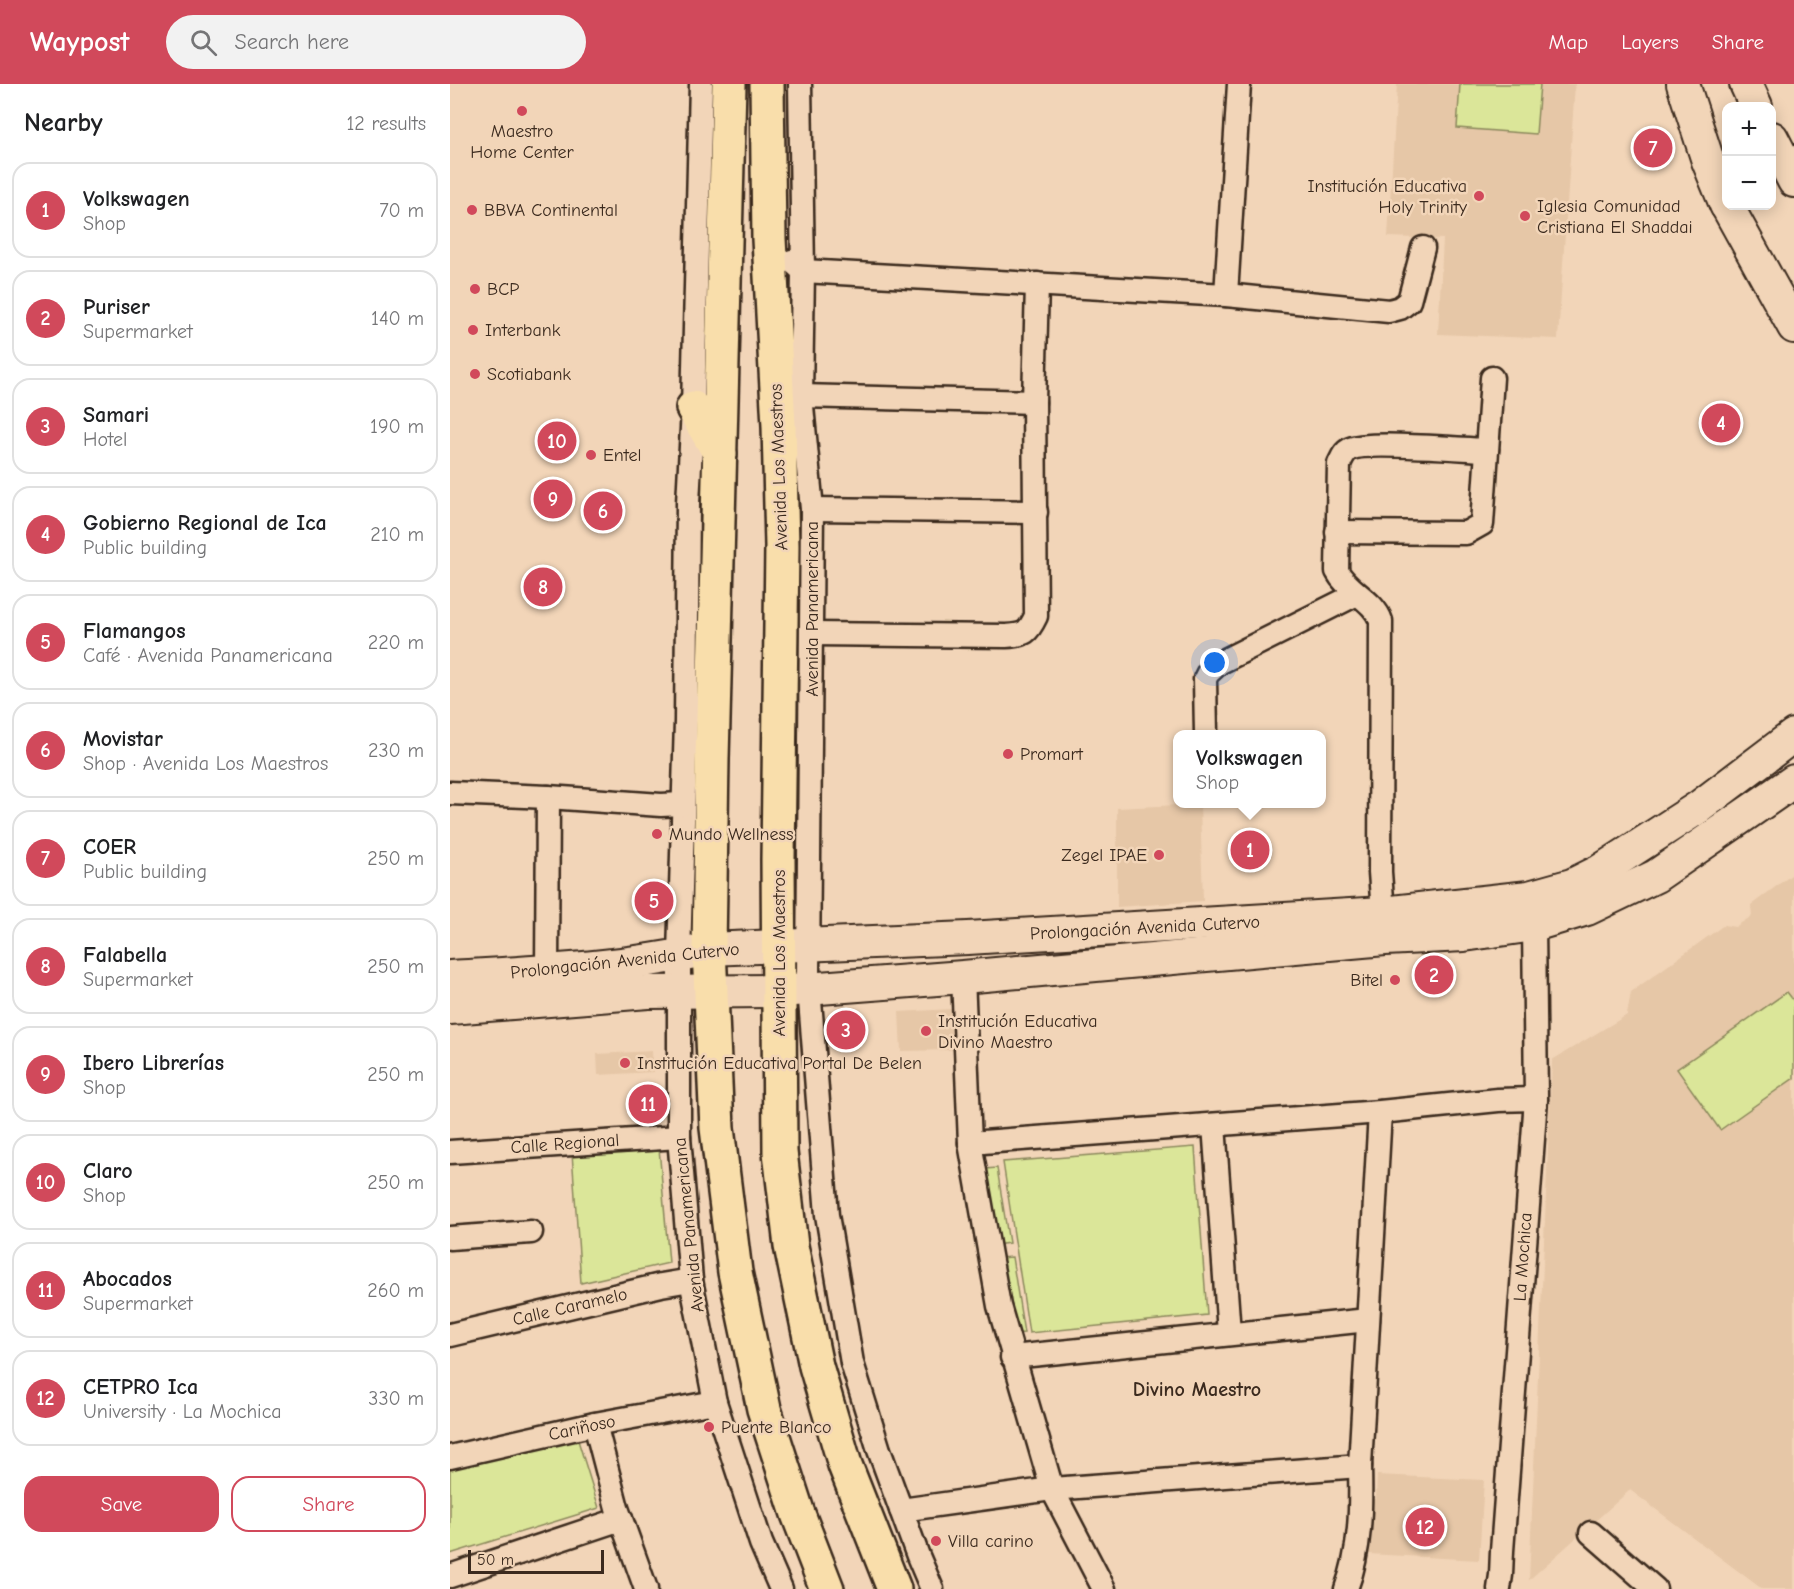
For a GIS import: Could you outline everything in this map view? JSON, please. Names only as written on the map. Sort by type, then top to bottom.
[{"type":"highway","points":[[729,84],[712,759],[690,945],[712,993],[717,1128],[735,1272],[764,1409],[798,1514],[827,1589]]},
{"type":"highway","name":"Avenida Los Maestros","points":[[767,84],[769,239],[779,426],[794,990],[780,1152],[791,1246],[816,1366],[845,1465],[894,1589]]},
{"type":"highway","points":[[693,408],[720,454]]},
{"type":"street","name":"Avenida Panamericana","points":[[701,84],[693,408],[688,503],[683,804],[690,945],[680,992],[680,1137],[691,1280],[715,1402],[761,1543],[781,1589]]},
{"type":"street","name":"Avenida Panamericana","points":[[793,947],[812,634],[812,509],[801,396],[803,271],[800,84]]},
{"type":"street","points":[[1226,296],[1239,84]]},
{"type":"street","points":[[1683,84],[1708,161],[1722,193]]},
{"type":"street","points":[[1746,84],[1754,102]]},
{"type":"street","points":[[1776,146],[1794,181]]},
{"type":"street","points":[[1730,210],[1784,295],[1794,327]]},
{"type":"street","points":[[769,239],[803,271],[1226,296],[1389,311],[1400,308],[1409,301],[1424,248]]},
{"type":"street","points":[[812,634],[1022,635],[1030,628],[1036,616],[1034,402],[1037,284]]},
{"type":"street","points":[[1338,532],[1467,533],[1482,524],[1492,378]]},
{"type":"street","points":[[801,396],[1034,402]]},
{"type":"street","points":[[1384,926],[1380,872],[1381,621],[1376,611],[1341,579],[1337,571],[1339,464],[1343,454],[1351,448],[1372,446],[1487,450]]},
{"type":"street","points":[[812,509],[1036,512]]},
{"type":"street","points":[[1206,730],[1204,686],[1208,673],[1219,663],[1357,594]]},
{"type":"street","name":"Prolongación Avenida Cutervo","points":[[1531,911],[1572,885],[1600,871],[1700,807],[1794,735]]},
{"type":"street","name":"Prolongación Avenida Cutervo","points":[[450,1008],[648,992],[712,993],[794,990],[976,976],[1384,926],[1531,911],[1587,909],[1656,876],[1794,782]]},
{"type":"street","points":[[450,793],[661,805],[683,804]]},
{"type":"street","points":[[547,971],[548,797]]},
{"type":"street","points":[[1638,847],[1656,876]]},
{"type":"street","name":"La Mochica","points":[[1498,1589],[1501,1575],[1536,1099],[1531,911]]},
{"type":"street","name":"Prolongación Avenida Cutervo","points":[[450,977],[547,971],[690,945],[793,947],[977,938],[1384,926]]},
{"type":"street","points":[[977,938],[995,944],[996,961],[976,976],[970,1143],[999,1306],[1052,1489],[1104,1589]]},
{"type":"street","points":[[794,990],[835,1269],[852,1363],[879,1450],[932,1589]]},
{"type":"street","points":[[970,1143],[1380,1112],[1498,1100],[1536,1099]]},
{"type":"street","points":[[1346,1589],[1356,1556],[1361,1507],[1360,1466],[1380,1112]]},
{"type":"street","points":[[1214,1125],[1229,1333]]},
{"type":"street","name":"Calle Regional","points":[[450,1152],[680,1137]]},
{"type":"street","points":[[450,1238],[531,1232]]},
{"type":"street","name":"Calle Caramelo","points":[[450,1335],[691,1280]]},
{"type":"street","points":[[1012,1357],[1368,1320]]},
{"type":"street","name":"Cariñoso","points":[[450,1457],[595,1424],[715,1402]]},
{"type":"street","points":[[595,1424],[621,1519],[646,1589]]},
{"type":"street","points":[[901,1510],[1052,1489],[1360,1466]]},
{"type":"street","points":[[450,1576],[621,1519]]},
{"type":"street","points":[[1591,1533],[1655,1589]]},
{"type":"shaded area","name":"Institución Educativa Holy Trinity","points":[[1397,84],[1575,84],[1558,339],[1438,334],[1443,239],[1388,237]]},
{"type":"shaded area","name":"Zegel IPAE","points":[[1173,805],[1173,808],[1200,808],[1203,901],[1117,907],[1117,808]]},
{"type":"shaded area","points":[[1794,873],[1794,1589],[1762,1589],[1630,1490],[1529,1580],[1552,1060],[1627,1015],[1631,992],[1724,925],[1735,927],[1752,916],[1751,905]]},
{"type":"shaded area","name":"Institución Educativa Divino Maestro","points":[[951,1009],[952,1050],[901,1051],[899,1012]]},
{"type":"shaded area","name":"Institución Educativa Portal De Belen","points":[[652,1051],[653,1072],[598,1075],[597,1054]]},
{"type":"shaded area","points":[[1377,1475],[1484,1480],[1479,1560],[1368,1554],[1370,1500],[1376,1499]]},
{"type":"green space","points":[[1460,84],[1540,84],[1536,134],[1457,128]]},
{"type":"green space","points":[[1787,992],[1794,1001],[1794,1078],[1720,1130],[1677,1069]]},
{"type":"green space","points":[[1195,1147],[1207,1315],[1029,1333],[1003,1162]]},
{"type":"green space","points":[[659,1148],[669,1263],[581,1283],[572,1153]]},
{"type":"green space","points":[[997,1168],[1009,1243],[996,1245],[985,1169]]},
{"type":"green space","points":[[1012,1257],[1024,1333],[1012,1334],[998,1258]]},
{"type":"green space","points":[[577,1437],[599,1508],[450,1554],[450,1465]]},
{"type":"place","name":"Maestro Home Center","points":[[522,111]]},
{"type":"place","name":"COER","points":[[1653,148]]},
{"type":"place","name":"Institución Educativa Holy Trinity","points":[[1479,196]]},
{"type":"place","name":"BBVA Continental","points":[[472,210]]},
{"type":"place","name":"Iglesia Comunidad Cristiana El Shaddai","points":[[1525,216]]},
{"type":"place","name":"BCP","points":[[475,289]]},
{"type":"place","name":"Interbank","points":[[473,330]]},
{"type":"place","name":"Scotiabank","points":[[475,374]]},
{"type":"place","name":"Gobierno Regional de Ica","points":[[1721,423]]},
{"type":"place","name":"Claro","points":[[557,441]]},
{"type":"place","name":"Entel","points":[[591,455]]},
{"type":"place","name":"Ibero Librerías","points":[[553,499]]},
{"type":"place","name":"Movistar","points":[[603,511]]},
{"type":"place","name":"Falabella","points":[[543,587]]},
{"type":"place","name":"Promart","points":[[1008,754]]},
{"type":"place","name":"Mundo Wellness","points":[[657,834]]},
{"type":"place","name":"Volkswagen","points":[[1250,850]]},
{"type":"place","name":"Zegel IPAE","points":[[1159,855]]},
{"type":"place","name":"Flamangos","points":[[654,901]]},
{"type":"place","name":"Puriser","points":[[1434,975]]},
{"type":"place","name":"Bitel","points":[[1395,980]]},
{"type":"place","name":"Samari","points":[[846,1030]]},
{"type":"place","name":"Institución Educativa Divino Maestro","points":[[926,1031]]},
{"type":"place","name":"Institución Educativa Portal De Belen","points":[[625,1063]]},
{"type":"place","name":"Abocados","points":[[648,1104]]},
{"type":"place","name":"Puente Blanco","points":[[709,1427]]},
{"type":"place","name":"CETPRO Ica","points":[[1425,1527]]},
{"type":"place","name":"Villa carino","points":[[936,1541]]},
{"type":"district","name":"Divino Maestro","points":[[1197,1389]]}]
